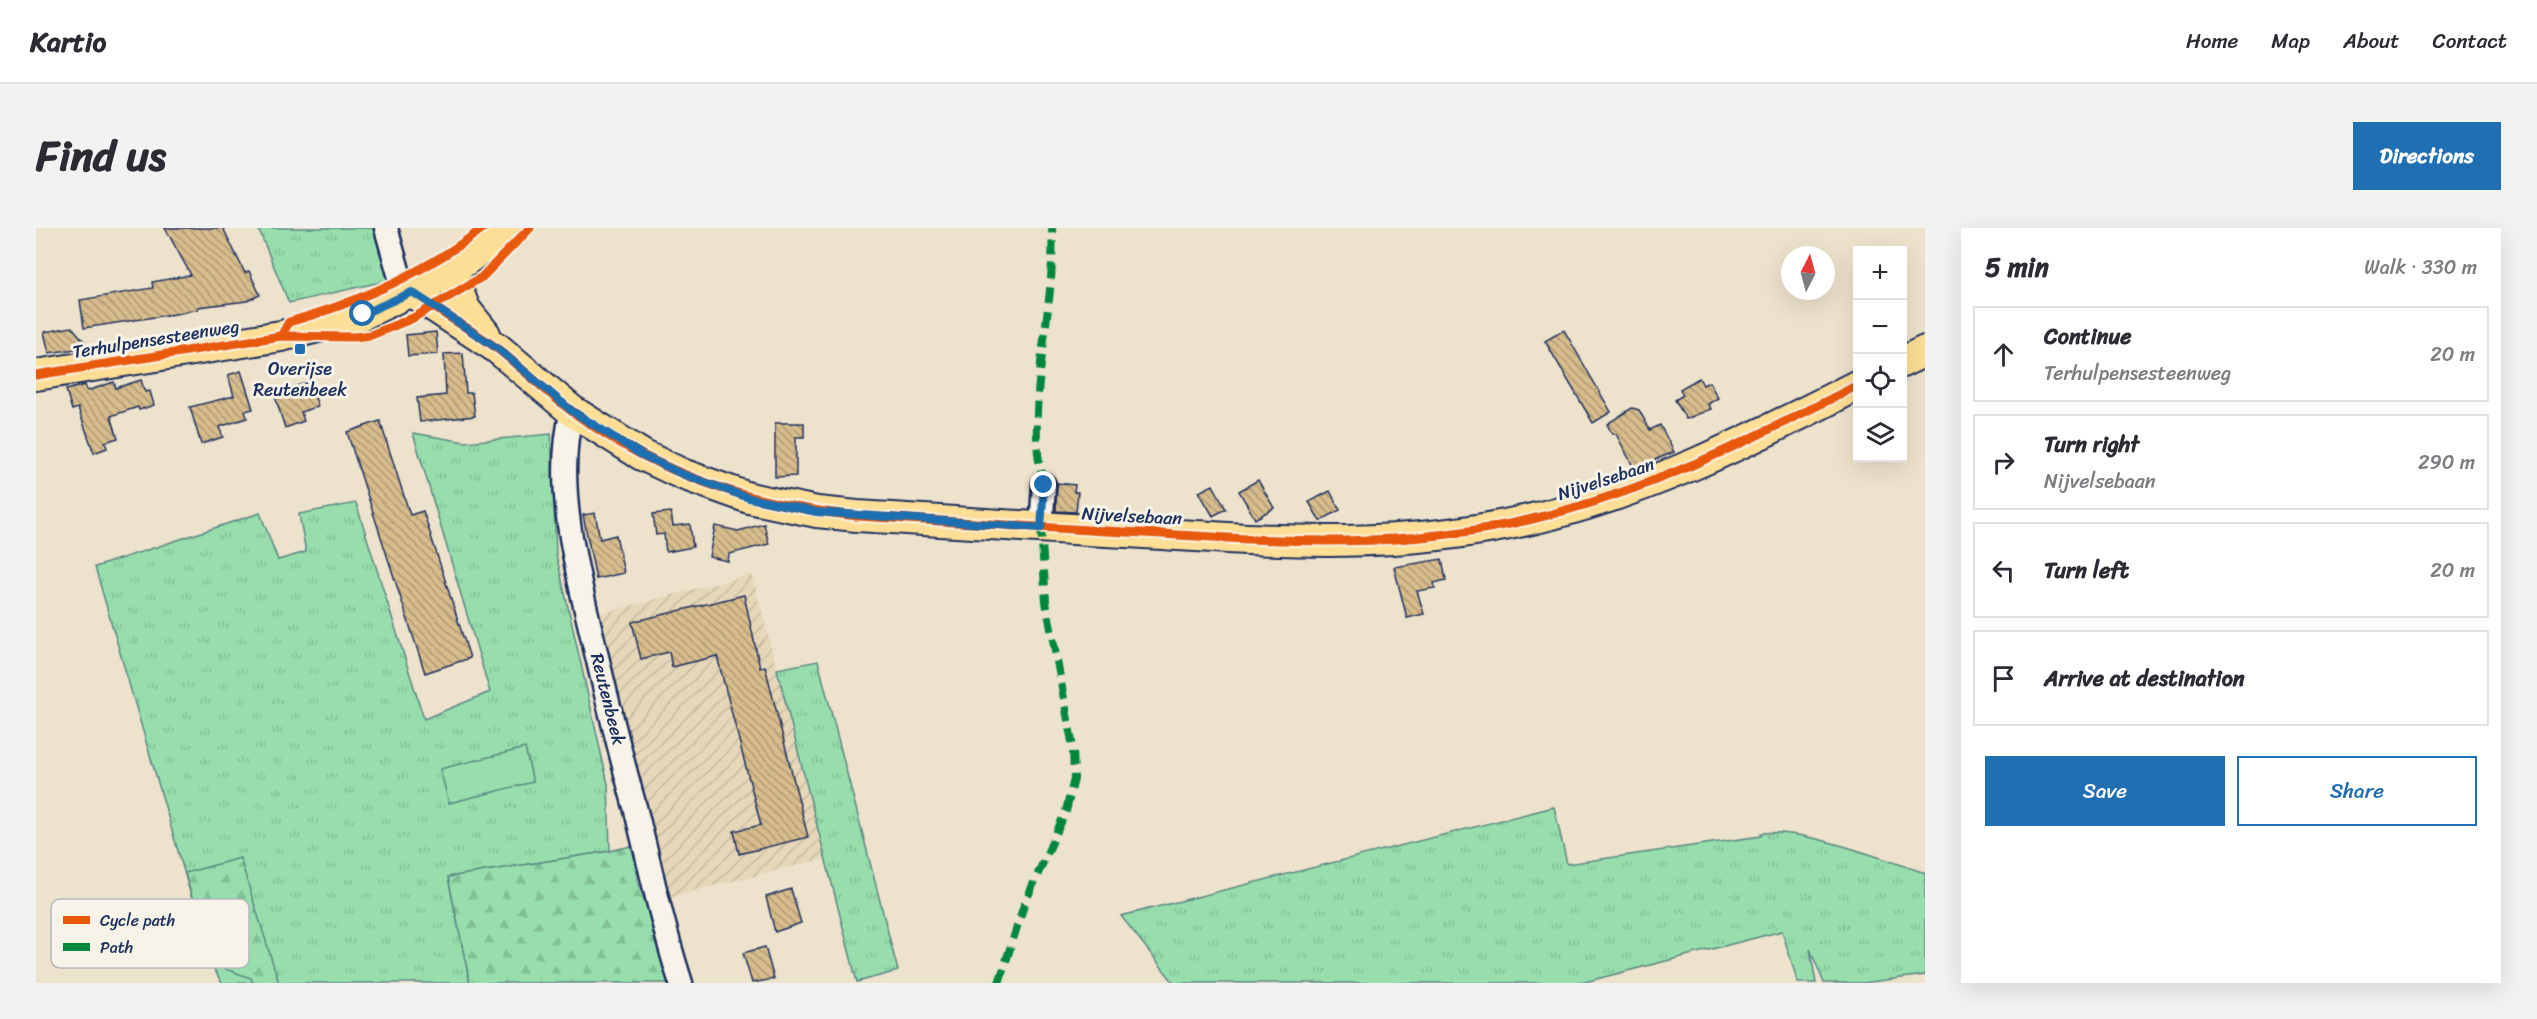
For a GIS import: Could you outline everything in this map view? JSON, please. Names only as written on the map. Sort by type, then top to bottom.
[{"type":"main road","name":"Terhulpensesteenweg","points":[[36,375],[281,336],[363,314],[450,272],[509,228]]},
{"type":"main road","name":"Nijvelsebaan","points":[[450,272],[465,309],[497,348]]},
{"type":"main road","name":"Nijvelsebaan","points":[[412,292],[497,348],[572,411],[632,449],[682,474],[749,498],[808,510],[857,516],[1294,542],[1371,541],[1451,534],[1565,510],[1653,482],[1766,432],[1853,388]]},
{"type":"main road","points":[[1907,360],[1925,351]]},
{"type":"street","points":[[387,228],[401,281],[412,292]]},
{"type":"street","name":"Reutenbeek","points":[[572,411],[567,428],[565,458],[568,512],[575,557],[615,732],[681,983]]},
{"type":"street","points":[[1041,528],[1044,485]]},
{"type":"shaded area","points":[[752,574],[826,858],[665,898],[595,615]]},
{"type":"green space","points":[[258,228],[383,228],[394,279],[289,303]]},
{"type":"green space","points":[[413,433],[465,442],[551,434],[556,554],[608,784],[610,851],[448,877],[470,983],[222,983],[213,968],[249,968],[249,899],[192,899],[95,567],[260,513],[278,560],[306,552],[299,514],[356,503],[424,719],[490,692]]},
{"type":"green space","points":[[818,661],[898,971],[857,982],[777,669]]},
{"type":"green space","points":[[525,748],[533,782],[449,803],[440,769]]},
{"type":"green space","points":[[1554,807],[1567,864],[1761,836],[1761,833],[1778,833],[1798,835],[1843,846],[1925,873],[1925,975],[1862,983],[1824,983],[1810,949],[1816,983],[1798,983],[1782,931],[1581,983],[1174,983],[1121,916]]},
{"type":"green space","points":[[635,845],[637,880],[674,983],[470,983],[448,877]]},
{"type":"green space","points":[[240,858],[279,983],[253,983],[251,978],[222,968],[249,968],[249,899],[192,899],[185,873]]},
{"type":"building","points":[[165,228],[223,228],[245,273],[249,271],[260,295],[247,301],[198,307],[198,309],[181,313],[84,328],[80,300],[153,288],[152,282],[191,275]]},
{"type":"building","points":[[72,327],[89,347],[49,353],[44,332]]},
{"type":"building","points":[[1564,330],[1611,412],[1593,423],[1545,341]]},
{"type":"building","points":[[436,332],[438,354],[408,356],[406,335]]},
{"type":"building","points":[[463,353],[466,393],[472,393],[475,416],[420,422],[417,398],[446,395],[444,354]]},
{"type":"building","points":[[241,371],[253,409],[245,411],[247,418],[219,427],[223,437],[201,444],[190,407],[234,396],[228,375]]},
{"type":"building","points":[[1699,378],[1703,385],[1709,382],[1718,398],[1708,404],[1711,409],[1686,419],[1675,400],[1683,395],[1680,389]]},
{"type":"building","points":[[141,380],[145,392],[150,391],[154,405],[139,410],[138,407],[111,416],[118,438],[105,442],[107,448],[94,453],[78,408],[72,410],[66,390],[85,385],[87,391],[114,382],[116,388]]},
{"type":"building","points":[[310,382],[318,406],[301,412],[304,421],[285,428],[274,393]]},
{"type":"building","points":[[1632,408],[1639,410],[1650,430],[1660,425],[1674,452],[1634,468],[1616,434],[1612,434],[1607,424]]},
{"type":"building","points":[[380,421],[410,515],[423,511],[470,658],[425,673],[347,432]]},
{"type":"building","points":[[775,423],[804,423],[804,437],[796,437],[796,476],[775,477]]},
{"type":"building","points":[[1258,480],[1274,508],[1255,519],[1239,491]]},
{"type":"building","points":[[1057,483],[1075,485],[1074,492],[1078,492],[1076,512],[1056,511]]},
{"type":"building","points":[[1213,485],[1226,509],[1213,516],[1199,492]]},
{"type":"building","points":[[1330,491],[1340,510],[1320,521],[1309,502]]},
{"type":"building","points":[[671,512],[673,526],[690,524],[693,547],[666,552],[664,534],[656,535],[653,514]]},
{"type":"building","points":[[595,513],[600,539],[616,535],[624,573],[596,579],[583,515]]},
{"type":"building","points":[[764,524],[769,544],[729,554],[728,561],[709,557],[715,526],[738,531]]},
{"type":"building","points":[[1442,559],[1446,580],[1434,583],[1435,588],[1417,591],[1424,614],[1407,618],[1394,567]]},
{"type":"building","points":[[744,595],[760,668],[765,666],[808,837],[739,854],[734,831],[761,825],[717,656],[672,667],[669,652],[641,659],[632,622]]},
{"type":"building","points":[[791,889],[801,923],[775,932],[766,897]]},
{"type":"building","points":[[765,947],[774,979],[752,983],[743,953]]},
{"type":"marked path","points":[[1044,485],[1038,457],[1037,425],[1040,369],[1051,284],[1052,228]]},
{"type":"marked path","points":[[999,983],[1024,905],[1066,811],[1074,779],[1073,747],[1046,602],[1041,528]]},
{"type":"cycle path","points":[[281,336],[289,322],[341,305],[391,284],[438,259],[483,228]]},
{"type":"cycle path","points":[[36,375],[281,336],[354,337],[371,335],[413,318],[482,277],[530,228]]},
{"type":"cycle path","points":[[434,307],[491,344],[563,405],[606,434],[673,470],[744,495],[780,504],[857,516],[1209,537],[1300,541],[1390,539],[1436,536],[1528,520],[1571,509],[1656,480],[1778,426],[1853,388]]},
{"type":"place","name":"Overijse Reutenbeek","points":[[300,349]]},
{"type":"route","points":[[363,314],[412,292],[497,348],[572,411],[604,433],[682,474],[749,498],[780,506],[857,516],[1041,528],[1044,485]]}]
